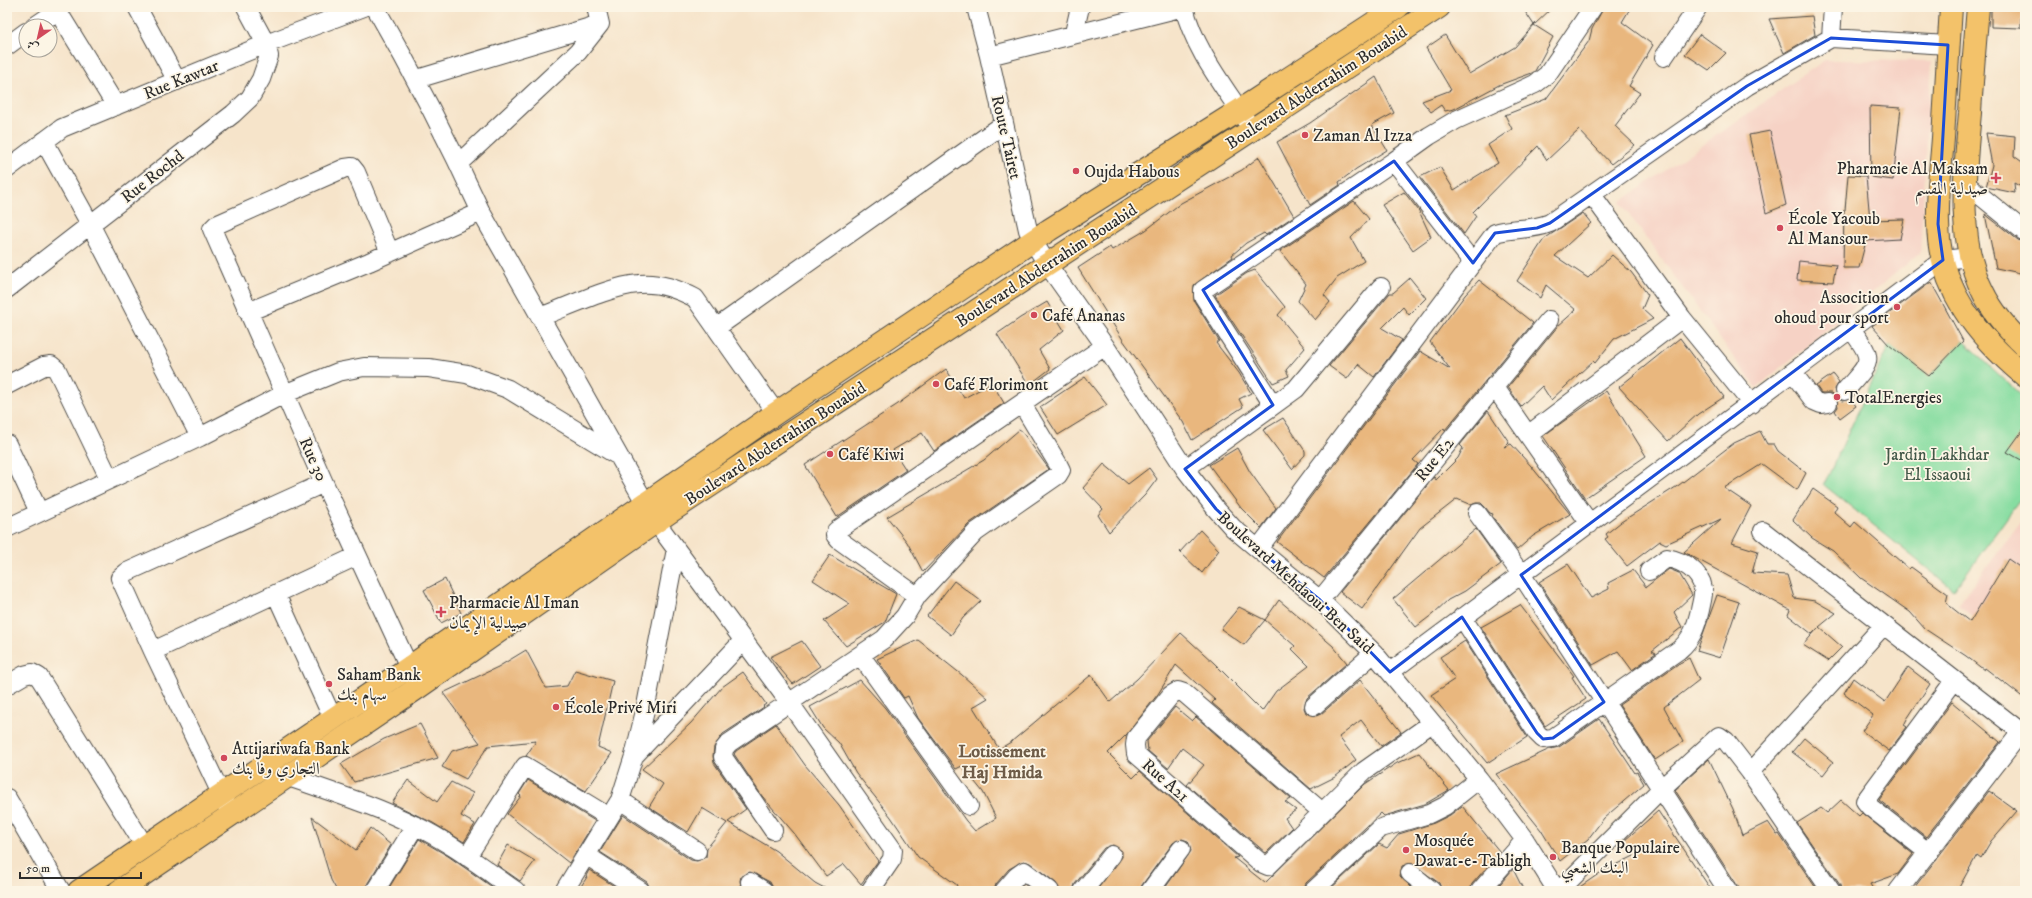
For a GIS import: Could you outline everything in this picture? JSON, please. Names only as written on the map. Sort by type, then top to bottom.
[{"type":"main road","name":"Boulevard Abderrahim Bouabid","points":[[79,891],[144,845],[408,668],[776,413],[1033,241],[1240,110],[1398,7]]},
{"type":"main road","name":"Boulevard Abderrahim Bouabid","points":[[119,891],[232,816],[419,688],[656,522],[1439,7]]},
{"type":"main road","points":[[1951,7],[1938,224],[1943,260],[1950,285],[1965,313],[1986,340],[2025,376]]},
{"type":"main road","points":[[1978,7],[1966,184],[1965,223],[1970,257],[1982,290],[1994,312],[2025,346]]},
{"type":"street","points":[[137,7],[177,81]]},
{"type":"street","points":[[246,7],[266,44]]},
{"type":"street","name":"Rue Kawtar","points":[[7,168],[62,128],[266,44],[364,7]]},
{"type":"street","points":[[375,7],[417,79],[459,163],[481,212],[644,504],[789,702],[893,850],[892,859],[870,891]]},
{"type":"street","name":"Route Tairet","points":[[976,7],[989,56],[1028,230],[1047,264]]},
{"type":"street","points":[[1074,33],[1080,7]]},
{"type":"street","points":[[989,56],[1074,33],[1184,7],[1188,23],[1197,43],[1252,129]]},
{"type":"street","points":[[1273,405],[1203,296],[1203,290],[1429,136],[1456,120],[1535,84],[1547,75],[1593,7]]},
{"type":"street","points":[[1664,57],[1698,7]]},
{"type":"street","points":[[1831,38],[1833,7]]},
{"type":"street","points":[[47,18],[60,9],[116,106]]},
{"type":"street","points":[[417,79],[598,15]]},
{"type":"street","points":[[459,163],[578,52],[598,15]]},
{"type":"street","points":[[7,46],[18,38]]},
{"type":"street","points":[[1258,549],[1495,233],[1503,230],[1537,228],[1550,223],[1747,86],[1831,38],[1948,44]]},
{"type":"street","name":"Rue Rochd","points":[[7,289],[233,114],[250,98],[265,68],[269,56],[266,44]]},
{"type":"street","points":[[716,328],[1004,124]]},
{"type":"street","points":[[44,141],[90,224],[200,437]]},
{"type":"street","points":[[1394,161],[1473,262]]},
{"type":"street","name":"Rue 30","points":[[390,253],[356,172],[352,167],[345,168],[216,225],[212,229],[324,483],[408,668],[419,688]]},
{"type":"street","points":[[1966,184],[2025,232]]},
{"type":"street","points":[[1592,195],[1682,318],[1752,404]]},
{"type":"street","points":[[248,312],[390,253],[481,212]]},
{"type":"street","points":[[1390,672],[1462,617],[1752,404],[1943,260],[1970,257]]},
{"type":"street","name":"Boulevard Mehdaoui Ben Said","points":[[1047,264],[1105,346],[1185,469],[1216,509],[1233,528],[1320,600],[1374,653],[1479,779],[1525,840],[1558,891]]},
{"type":"street","points":[[540,317],[622,286],[640,284],[665,286],[678,290],[695,298],[776,413]]},
{"type":"street","points":[[1185,469],[1296,389],[1381,287]]},
{"type":"street","points":[[1528,435],[1682,318]]},
{"type":"street","name":"Rue E2","points":[[1320,600],[1549,320]]},
{"type":"street","points":[[1845,391],[1865,368],[1868,360],[1867,350],[1851,329]]},
{"type":"street","points":[[917,596],[839,540],[835,535],[836,531],[1105,346]]},
{"type":"street","points":[[7,385],[44,366],[52,365],[57,370],[109,478]]},
{"type":"street","points":[[7,528],[109,478],[200,437],[284,394],[338,372],[364,367],[429,368],[467,374],[508,389],[616,454]]},
{"type":"street","points":[[1793,372],[1814,401],[1821,404],[1828,403]]},
{"type":"street","points":[[1494,386],[1590,524]]},
{"type":"street","points":[[773,830],[724,757],[724,749],[729,743],[789,702],[861,656],[895,630],[917,596],[976,532],[1058,475],[1061,470],[1058,464],[1022,404]]},
{"type":"street","points":[[7,444],[39,512]]},
{"type":"street","points":[[232,816],[220,795],[152,651],[120,578],[127,572],[324,483]]},
{"type":"street","points":[[1477,513],[1521,574],[1728,891]]},
{"type":"street","points":[[1762,532],[2023,734],[1898,891]]},
{"type":"street","points":[[564,891],[620,800],[634,756],[645,711],[676,549]]},
{"type":"street","points":[[152,651],[357,556]]},
{"type":"street","points":[[1462,617],[1538,733],[1543,739],[1552,738],[1689,642],[1697,624],[1704,590],[1700,578],[1692,568],[1667,558],[1649,571]]},
{"type":"street","points":[[276,594],[333,719]]},
{"type":"street","points":[[1750,772],[1883,626]]},
{"type":"street","points":[[634,756],[744,640]]},
{"type":"street","points":[[1314,706],[1374,653]]},
{"type":"street","points":[[861,656],[969,806]]},
{"type":"street","points":[[7,685],[24,675],[32,673],[39,677],[144,845]]},
{"type":"street","points":[[1929,852],[1870,807],[1865,801],[1954,681]]},
{"type":"street","name":"Rue A21","points":[[1321,811],[1184,693],[1178,691],[1171,695],[1136,738],[1136,754],[1261,863],[1268,866],[1273,863],[1321,811],[1364,771],[1432,723]]},
{"type":"street","points":[[1558,891],[1662,788],[1719,736],[1726,741],[1750,772],[1831,891]]},
{"type":"street","points":[[467,857],[525,766],[609,817]]},
{"type":"street","points":[[289,777],[377,808],[415,826],[467,857],[516,891]]},
{"type":"street","points":[[1313,891],[1381,828],[1429,814],[1444,806],[1479,779]]},
{"type":"street","points":[[7,798],[61,891]]},
{"type":"street","points":[[620,800],[697,851]]},
{"type":"street","points":[[375,891],[415,826]]},
{"type":"street","points":[[1480,891],[1525,840]]},
{"type":"street","points":[[1150,891],[1181,849]]},
{"type":"street","points":[[586,855],[641,891]]},
{"type":"street","points":[[1083,891],[1112,855]]},
{"type":"street","points":[[1004,891],[1016,876],[1024,871],[1050,891]]},
{"type":"street","points":[[1410,873],[1432,891]]},
{"type":"highlighted area","points":[[1831,38],[1948,45],[1938,224],[1943,260],[1521,575],[1604,702],[1553,738],[1543,739],[1537,733],[1462,617],[1390,672],[1320,600],[1258,549],[1216,509],[1185,469],[1273,405],[1203,290],[1394,161],[1473,263],[1495,233],[1537,228],[1550,223],[1747,86]]},
{"type":"shaded area","name":"École Yacoub Al Mansour","points":[[1825,60],[1932,61],[1920,253],[1756,388],[1620,202]]},
{"type":"shaded area","points":[[2025,517],[2025,657],[1958,605]]},
{"type":"green space","name":"Jardin Lakhdar El Issaoui","points":[[1963,341],[2025,399],[2025,493],[1954,590],[1824,485],[1889,345],[1929,376]]},
{"type":"building","points":[[1522,7],[1553,7],[1534,25]]},
{"type":"building","points":[[1604,7],[1631,7],[1622,22],[1653,45],[1629,86],[1640,93],[1615,126],[1635,145],[1611,164],[1579,130],[1547,160],[1538,146],[1473,212],[1476,216],[1464,234],[1420,177],[1440,167],[1454,190],[1498,163],[1488,145],[1512,129],[1505,115],[1546,99],[1589,41],[1592,29]]},
{"type":"building","points":[[1991,7],[2021,7],[2021,28],[1991,27]]},
{"type":"building","points":[[1812,16],[1815,35],[1784,53],[1769,19]]},
{"type":"building","points":[[1534,25],[1553,37],[1535,71],[1499,85],[1454,109],[1445,111],[1441,105],[1431,112],[1422,101],[1451,90],[1426,48],[1445,35],[1469,74],[1515,47]]},
{"type":"building","points":[[1700,34],[1726,53],[1709,70],[1685,54]]},
{"type":"building","points":[[1376,77],[1394,113],[1372,125],[1387,150],[1356,169],[1339,182],[1340,185],[1310,205],[1277,142],[1310,123]]},
{"type":"building","points":[[1870,106],[1901,108],[1893,180],[1871,177]]},
{"type":"building","points":[[1770,131],[1786,205],[1766,213],[1749,135]]},
{"type":"building","points":[[1986,133],[2015,136],[2014,156],[2025,164],[2025,189],[2014,183],[2015,193],[1986,187],[1992,165]]},
{"type":"building","points":[[1259,157],[1294,216],[1266,235],[1264,233],[1246,243],[1232,255],[1233,257],[1194,285],[1194,301],[1219,341],[1216,343],[1239,373],[1251,393],[1239,399],[1243,407],[1192,440],[1183,422],[1123,340],[1078,268],[1110,247],[1112,250],[1146,230],[1181,203],[1242,170]]},
{"type":"building","points":[[1848,175],[1866,176],[1870,220],[1904,219],[1900,239],[1866,241],[1859,268],[1843,268],[1844,210]]},
{"type":"building","points":[[1404,192],[1419,211],[1431,237],[1413,250],[1382,205]]},
{"type":"building","points":[[1354,201],[1369,219],[1351,238],[1364,261],[1337,278],[1324,295],[1330,302],[1315,320],[1298,301],[1306,284],[1280,251]]},
{"type":"building","points":[[1583,213],[1591,223],[1555,256],[1588,278],[1612,255],[1631,272],[1648,295],[1642,309],[1653,319],[1614,339],[1595,363],[1593,361],[1551,400],[1542,386],[1521,406],[1508,387],[1558,326],[1576,310],[1546,285],[1540,298],[1517,281],[1544,239]]},
{"type":"building","points":[[1985,214],[2018,240],[2025,242],[2025,274],[1996,268]]},
{"type":"building","points":[[1799,261],[1836,265],[1833,282],[1797,280]]},
{"type":"building","points":[[1255,270],[1285,307],[1278,315],[1305,348],[1286,370],[1289,376],[1273,383],[1215,295],[1247,273]]},
{"type":"building","points":[[1410,278],[1426,298],[1409,315],[1403,307],[1382,328],[1402,340],[1374,377],[1358,364],[1347,379],[1329,366],[1390,293],[1393,293]]},
{"type":"building","points":[[1479,280],[1533,323],[1445,430],[1444,428],[1413,460],[1418,464],[1324,578],[1277,542],[1420,351],[1450,369],[1430,342],[1465,295]]},
{"type":"building","points":[[1931,282],[1963,341],[1929,376],[1889,345],[1872,326]]},
{"type":"building","points":[[1047,302],[1064,330],[1039,350],[1050,369],[1029,385],[997,334]]},
{"type":"building","points":[[1680,338],[1724,397],[1698,414],[1668,441],[1619,387]]},
{"type":"building","points":[[946,369],[964,398],[992,383],[1004,403],[934,451],[922,433],[893,450],[906,470],[837,517],[805,465],[898,404]]},
{"type":"building","name":"TotalEnergies","points":[[1833,374],[1839,382],[1835,389],[1838,399],[1843,401],[1851,399],[1856,406],[1840,418],[1835,411],[1838,407],[1836,397],[1832,393],[1821,393],[1816,386]]},
{"type":"building","points":[[1085,377],[1107,405],[1058,435],[1040,407]]},
{"type":"building","points":[[1606,391],[1646,456],[1585,498],[1543,436]]},
{"type":"building","points":[[1488,411],[1509,442],[1504,447],[1511,444],[1570,514],[1533,536],[1517,550],[1492,516],[1493,514],[1490,513],[1481,503],[1471,505],[1457,499],[1420,528],[1362,609],[1340,592],[1434,477],[1436,480],[1458,458],[1463,448],[1460,445]]},
{"type":"building","points":[[1283,418],[1305,451],[1305,455],[1292,469],[1263,430]]},
{"type":"building","points":[[2025,427],[2025,462],[2007,452]]},
{"type":"building","points":[[1020,429],[1049,469],[970,523],[923,572],[907,542],[887,517],[984,460]]},
{"type":"building","points":[[1760,431],[1767,444],[1774,444],[1778,451],[1806,473],[1797,490],[1762,464],[1724,488],[1751,506],[1732,543],[1758,551],[1752,573],[1787,575],[1794,598],[1815,601],[1836,613],[1819,627],[1842,647],[1828,661],[1803,645],[1818,628],[1812,634],[1788,615],[1790,610],[1684,552],[1721,519],[1666,544],[1660,541],[1627,566],[1605,539],[1608,537],[1606,534],[1621,522],[1679,485],[1734,443]]},
{"type":"building","points":[[1237,448],[1250,472],[1276,508],[1261,528],[1241,508],[1209,465]]},
{"type":"building","points":[[1104,464],[1128,484],[1149,468],[1157,479],[1145,495],[1109,532],[1098,515],[1103,509],[1083,488]]},
{"type":"building","points":[[1813,489],[1837,506],[1834,512],[1851,527],[1855,522],[1909,569],[1911,567],[1948,594],[1946,603],[1970,622],[2008,559],[2025,571],[2025,699],[1985,668],[1984,670],[1966,656],[1925,629],[1910,612],[1861,578],[1833,551],[1812,538],[1793,520]]},
{"type":"building","points":[[1476,529],[1501,564],[1465,591],[1448,600],[1416,627],[1393,599]]},
{"type":"building","points":[[1200,530],[1219,550],[1202,573],[1180,552]]},
{"type":"building","points":[[830,555],[896,594],[885,622],[846,646],[824,621],[850,604],[813,580]]},
{"type":"building","points":[[1568,564],[1591,598],[1609,589],[1608,583],[1633,570],[1646,587],[1669,569],[1679,573],[1692,595],[1674,612],[1682,627],[1652,651],[1656,653],[1632,670],[1618,651],[1593,665],[1539,582]]},
{"type":"building","points":[[445,579],[461,613],[441,623],[424,590]]},
{"type":"building","points":[[954,581],[981,601],[963,618],[951,635],[927,616]]},
{"type":"building","points":[[1717,595],[1739,602],[1720,658],[1697,651]]},
{"type":"building","points":[[1279,600],[1333,646],[1347,663],[1307,698],[1304,708],[1306,713],[1316,716],[1321,714],[1360,680],[1401,732],[1381,746],[1361,720],[1339,737],[1356,760],[1335,777],[1311,789],[1212,703],[1215,700],[1176,665],[1158,694],[1127,734],[1108,753],[1133,778],[1140,771],[1238,857],[1234,858],[1265,883],[1365,784],[1397,763],[1419,753],[1449,790],[1425,804],[1384,816],[1381,813],[1306,883],[1303,891],[1163,891],[1191,851],[1188,841],[1182,839],[1173,843],[1142,885],[1140,891],[1096,891],[1122,857],[1122,851],[1113,845],[1104,848],[1075,884],[1073,891],[1060,891],[1056,883],[1030,863],[1024,861],[1009,869],[996,884],[994,891],[954,891],[957,885],[918,857],[891,817],[856,773],[839,743],[823,728],[810,707],[860,680],[885,708],[966,821],[975,831],[996,818],[983,792],[962,766],[956,769],[918,718],[908,696],[904,698],[877,659],[918,640],[988,698],[973,707],[999,749],[1011,742],[1091,675],[1110,702],[1137,679],[1181,633],[1214,663],[1262,711],[1276,691],[1309,666],[1292,649],[1295,646],[1265,620]]},
{"type":"building","points":[[1520,605],[1574,676],[1572,677],[1586,699],[1545,726],[1481,627]]},
{"type":"building","points":[[1239,607],[1265,620],[1244,645],[1221,629]]},
{"type":"building","points":[[802,641],[820,666],[793,684],[770,657]]},
{"type":"building","points":[[1465,641],[1527,737],[1487,763],[1431,695],[1455,679],[1440,657]]},
{"type":"building","points":[[526,650],[546,688],[567,686],[575,670],[613,681],[598,747],[612,753],[586,791],[526,756],[536,741],[488,746],[466,779],[442,767],[452,751],[480,743],[443,693],[498,667]]},
{"type":"building","points":[[1689,658],[1699,680],[1664,707],[1683,742],[1655,760],[1619,705]]},
{"type":"building","points":[[1908,667],[1930,684],[1907,719],[1904,725],[1907,727],[1889,751],[1862,731],[1873,715],[1844,693],[1853,678],[1885,702]]},
{"type":"building","points":[[743,672],[766,704],[763,706],[764,707],[723,734],[714,747],[714,763],[746,809],[728,822],[776,851],[815,883],[830,891],[774,891],[770,882],[750,872],[741,876],[741,886],[745,891],[651,891],[647,882],[600,852],[623,815],[691,860],[697,861],[706,857],[707,848],[727,823],[702,808],[688,832],[649,807],[663,784],[642,769],[691,723],[722,687]]},
{"type":"building","points":[[1952,702],[2000,742],[1926,837],[1879,800]]},
{"type":"building","points":[[1175,707],[1192,721],[1196,717],[1291,799],[1285,802],[1296,810],[1285,818],[1292,828],[1266,853],[1187,785],[1204,765],[1182,748],[1168,768],[1148,751],[1147,741]]},
{"type":"building","points":[[1599,719],[1644,784],[1604,818],[1588,839],[1560,861],[1541,830],[1496,774],[1550,749],[1559,747]]},
{"type":"building","points":[[420,724],[438,758],[354,782],[341,764],[384,739]]},
{"type":"building","points":[[776,724],[805,765],[839,805],[878,861],[861,884],[844,864],[826,876],[794,833],[762,796],[734,754],[736,751]]},
{"type":"building","points":[[1804,738],[1833,762],[1823,775],[1792,752]]},
{"type":"building","points":[[1709,759],[1733,809],[1742,835],[1768,822],[1777,835],[1779,834],[1818,891],[1741,891],[1675,790]]},
{"type":"building","points":[[408,780],[437,802],[451,782],[473,793],[461,816],[475,824],[464,842],[433,823],[392,803]]},
{"type":"building","points":[[528,780],[595,821],[569,863],[507,814],[521,796],[519,794]]},
{"type":"building","points":[[1989,791],[2017,811],[1991,841],[1981,858],[1977,855],[1957,891],[1917,891],[1914,888]]},
{"type":"building","points":[[1841,800],[1859,816],[1862,813],[1913,854],[1898,874],[1870,884],[1874,891],[1841,891],[1840,885],[1797,823],[1821,808],[1827,813]]},
{"type":"building","points":[[1462,806],[1500,852],[1472,884],[1470,891],[1442,891],[1439,883],[1411,863],[1402,866],[1400,876],[1415,891],[1328,891],[1379,844],[1387,848],[1399,834],[1434,823],[1450,815]]},
{"type":"building","points":[[1658,811],[1712,891],[1574,891],[1600,873],[1634,856],[1624,841]]},
{"type":"building","points":[[312,817],[356,850],[370,828],[391,845],[366,886],[365,891],[337,891],[331,880]]},
{"type":"building","points":[[419,839],[448,856],[498,891],[387,891]]},
{"type":"building","points":[[508,845],[535,861],[520,881],[497,865]]},
{"type":"building","points":[[1513,869],[1524,891],[1494,891]]},
{"type":"building","points":[[589,870],[622,891],[578,891],[587,877],[586,876]]},
{"type":"building","points":[[1024,884],[1033,891],[1018,891]]},
{"type":"place","name":"Zaman Al Izza","points":[[1305,135]]},
{"type":"place","name":"Oujda Habous","points":[[1076,171]]},
{"type":"place","name":"Pharmacie Al Maksam صيدلية المقسم","points":[[1996,178]]},
{"type":"place","name":"École Yacoub Al Mansour","points":[[1780,228]]},
{"type":"place","name":"Assocition ohoud pour sport","points":[[1897,307]]},
{"type":"place","name":"Café Ananas","points":[[1034,315]]},
{"type":"place","name":"Café Florimont","points":[[936,384]]},
{"type":"place","name":"TotalEnergies","points":[[1837,397]]},
{"type":"place","name":"Café Kiwi","points":[[830,454]]},
{"type":"place","name":"Pharmacie Al Iman صيدلية الإيمان","points":[[441,612]]},
{"type":"place","name":"Saham Bank سهام بنك","points":[[329,684]]},
{"type":"place","name":"École Privé Miri","points":[[556,707]]},
{"type":"place","name":"Attijariwafa Bank التجاري وفا بنك","points":[[224,758]]},
{"type":"place","name":"Mosquée Dawat-e-Tabligh","points":[[1406,850]]},
{"type":"place","name":"Banque Populaire البنك الشعبي","points":[[1553,857]]},
{"type":"district","name":"Lotissement Haj Hmida","points":[[1002,761]]}]
